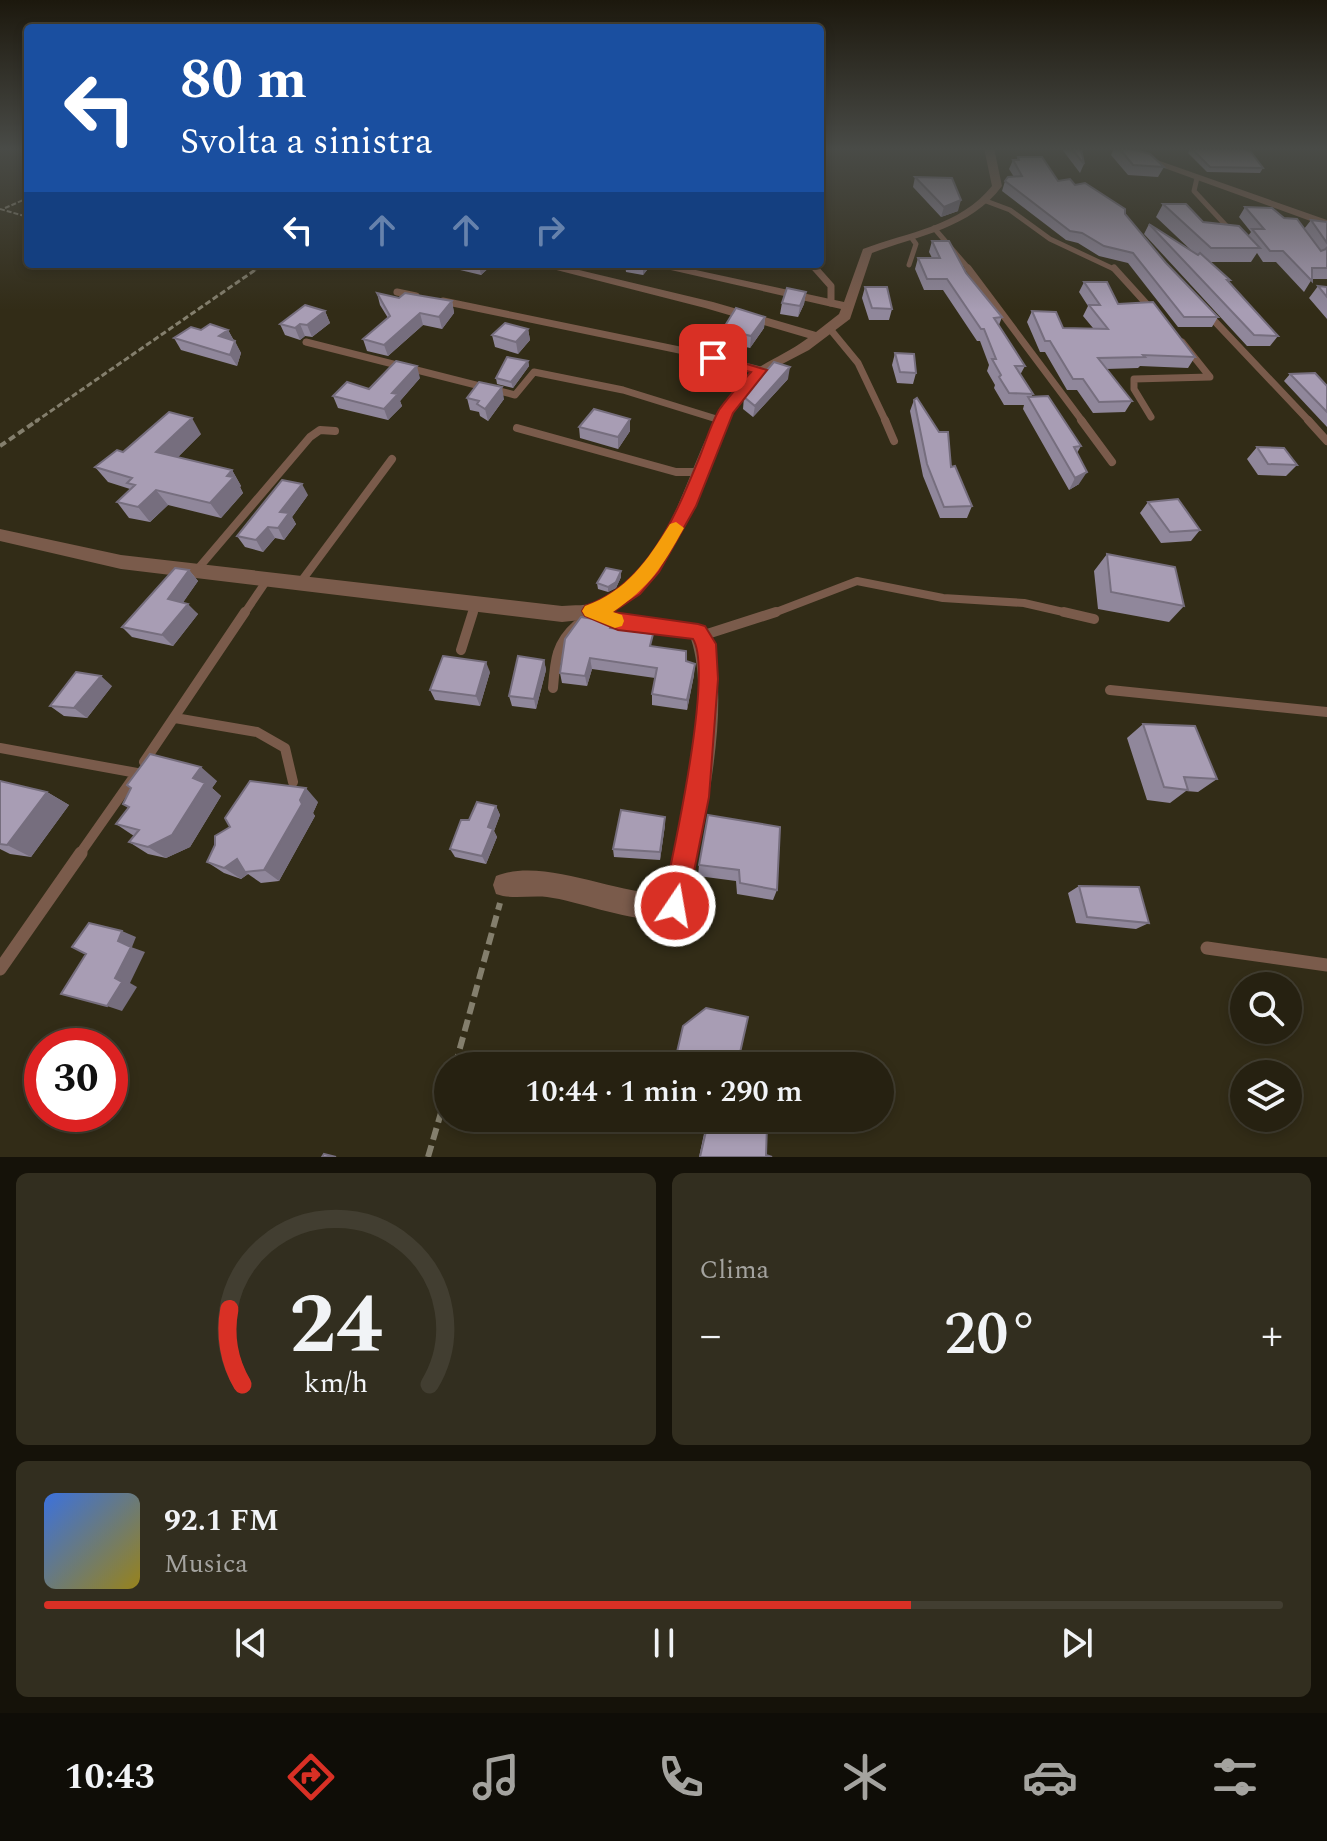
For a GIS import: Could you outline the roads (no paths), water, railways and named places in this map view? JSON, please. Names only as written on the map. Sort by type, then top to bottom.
[{"type":"street","points":[[839,305],[867,251],[957,219],[984,202]]},
{"type":"street","points":[[1266,202],[1327,224]]},
{"type":"street","points":[[556,268],[825,333]]},
{"type":"street","points":[[0,535],[121,562],[562,614],[601,610],[634,588],[652,567],[703,472],[737,395],[760,370],[825,333],[845,316],[839,305],[668,268]]},
{"type":"street","points":[[505,885],[528,881],[649,908],[675,906],[697,797],[708,679],[706,644],[698,632],[618,622],[588,611]]},
{"type":"lane","points":[[989,202],[1010,210],[1050,239],[1113,267],[1156,314]]},
{"type":"lane","points":[[1204,202],[1238,239]]},
{"type":"lane","points":[[1281,207],[1290,220]]},
{"type":"lane","points":[[934,228],[958,254],[1112,462]]},
{"type":"lane","points":[[909,265],[916,244],[911,237]]},
{"type":"lane","points":[[815,268],[831,286],[839,305]]},
{"type":"lane","points":[[397,292],[423,297]]},
{"type":"lane","points":[[437,299],[646,342],[760,370]]},
{"type":"lane","points":[[1202,307],[1327,441]]},
{"type":"lane","points":[[825,333],[850,349],[894,441]]},
{"type":"lane","points":[[1151,417],[1134,389],[1134,379],[1210,377],[1173,333]]},
{"type":"lane","points":[[306,342],[515,395],[534,372],[575,379],[723,421]]},
{"type":"lane","points":[[517,428],[676,472],[703,472]]},
{"type":"lane","points":[[196,571],[310,437],[320,430],[335,431]]},
{"type":"lane","points":[[300,583],[392,459]]},
{"type":"lane","points":[[0,969],[267,580]]},
{"type":"lane","points":[[701,636],[740,626],[857,581],[943,598],[1024,603],[1094,619]]},
{"type":"lane","points":[[461,650],[475,605]]},
{"type":"lane","points":[[553,688],[563,637],[575,628],[588,611]]},
{"type":"lane","points":[[1110,690],[1327,712]]},
{"type":"lane","points":[[175,718],[257,732],[285,748],[293,782]]},
{"type":"lane","points":[[0,748],[137,773]]},
{"type":"lane","points":[[1207,948],[1327,965]]}]
